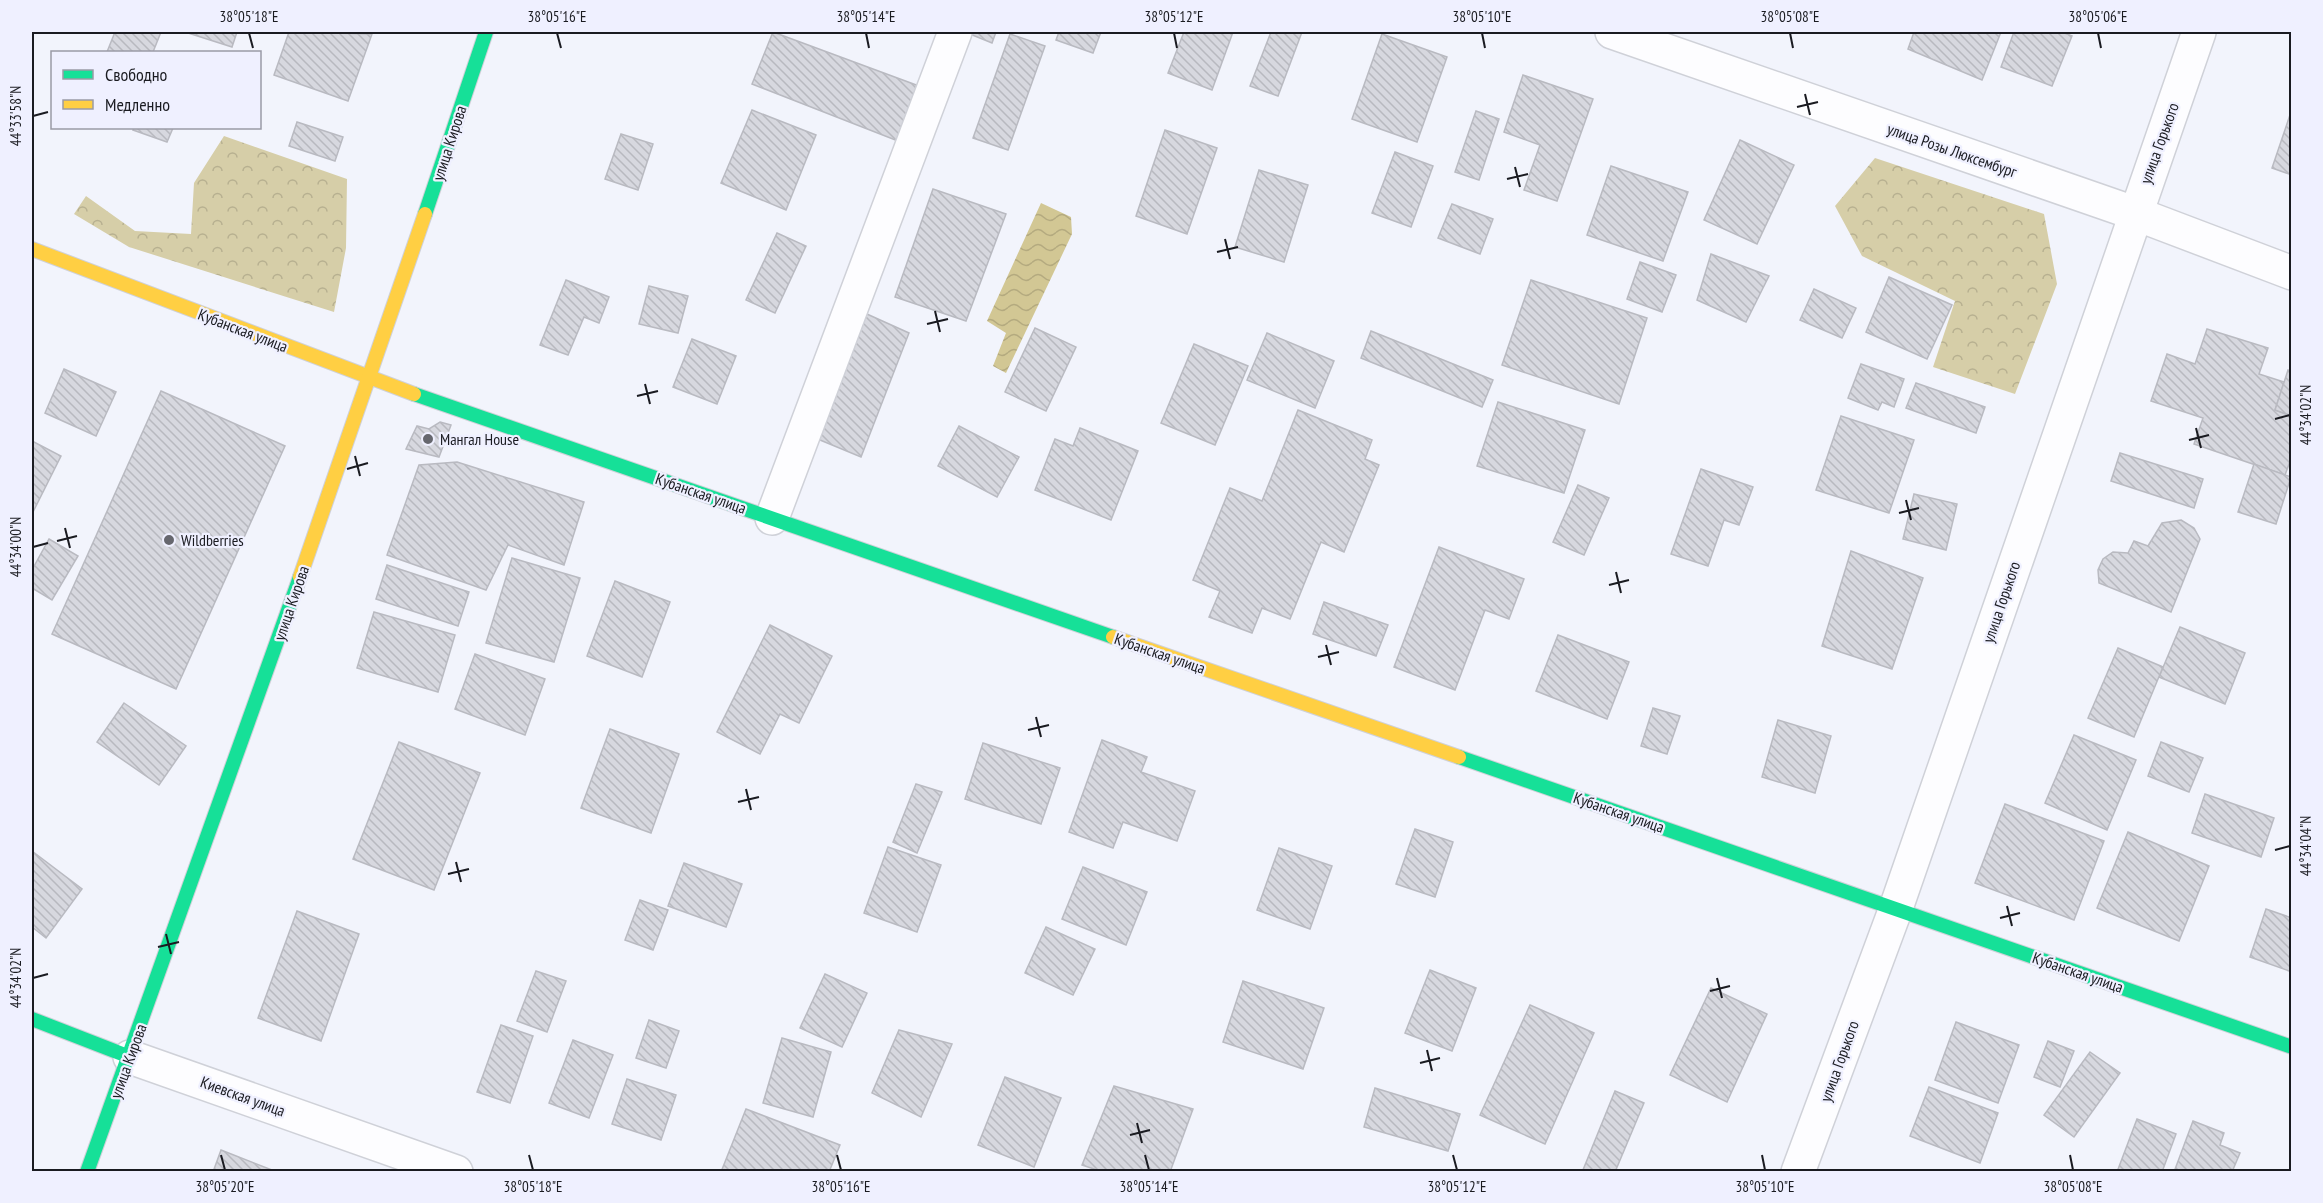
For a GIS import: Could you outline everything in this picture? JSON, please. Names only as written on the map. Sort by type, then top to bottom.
[{"type":"street","name":"улица Кирова","points":[[87,1172],[130,1057],[370,378],[486,32]]},
{"type":"street","points":[[772,518],[955,32]]},
{"type":"street","name":"улица Розы Люксембург","points":[[1612,32],[2134,213],[2292,273]]},
{"type":"street","name":"улица Горького","points":[[1798,1172],[1896,908],[2134,213],[2199,32]]},
{"type":"street","name":"Кубанская улица","points":[[32,249],[370,378],[2292,1047]]},
{"type":"street","name":"Киевская улица","points":[[32,1019],[130,1057],[456,1172]]},
{"type":"green space","points":[[224,136],[347,179],[346,248],[334,312],[129,247],[74,214],[86,196],[135,231],[191,234],[194,183]]},
{"type":"green space","points":[[1875,158],[2044,214],[2057,284],[2015,394],[1933,367],[1955,301],[1862,256],[1835,206]]},
{"type":"water","points":[[1041,203],[1071,217],[1072,234],[1006,373],[993,366],[1006,333],[987,321]]},
{"type":"building","points":[[115,32],[161,32],[153,51],[107,51]]},
{"type":"building","points":[[185,32],[237,32],[232,47]]},
{"type":"building","points":[[289,32],[372,34],[348,101],[274,75]]},
{"type":"building","points":[[773,32],[919,86],[898,141],[752,84]]},
{"type":"building","points":[[965,32],[996,32],[992,43]]},
{"type":"building","points":[[1059,32],[1101,32],[1093,53],[1056,40]]},
{"type":"building","points":[[1184,32],[1233,32],[1212,90],[1168,73]]},
{"type":"building","points":[[1271,32],[1302,32],[1278,96],[1250,86]]},
{"type":"building","points":[[1914,32],[2001,32],[1982,80],[1908,49]]},
{"type":"building","points":[[2014,32],[2062,32],[2072,36],[2052,86],[2001,67]]},
{"type":"building","points":[[1010,34],[1045,46],[1008,150],[973,138]]},
{"type":"building","points":[[1382,34],[1447,57],[1417,142],[1352,119]]},
{"type":"building","points":[[1523,75],[1593,99],[1557,201],[1524,190],[1540,145],[1504,132]]},
{"type":"building","points":[[2292,109],[2292,175],[2272,168]]},
{"type":"building","points":[[752,110],[816,135],[786,210],[721,183]]},
{"type":"building","points":[[1476,111],[1499,119],[1479,180],[1455,172]]},
{"type":"building","points":[[297,122],[343,137],[335,161],[289,146]]},
{"type":"building","points":[[134,129],[173,129],[167,142]]},
{"type":"building","points":[[1165,130],[1217,148],[1187,234],[1136,216]]},
{"type":"building","points":[[621,134],[653,144],[638,190],[605,179]]},
{"type":"building","points":[[1740,140],[1794,165],[1757,244],[1704,220]]},
{"type":"building","points":[[1395,152],[1433,166],[1411,227],[1372,213]]},
{"type":"building","points":[[1611,166],[1688,192],[1663,261],[1587,235]]},
{"type":"building","points":[[1259,170],[1308,185],[1284,262],[1235,247]]},
{"type":"building","points":[[933,189],[1006,214],[966,321],[895,297]]},
{"type":"building","points":[[1452,204],[1493,219],[1480,254],[1438,238]]},
{"type":"building","points":[[777,233],[806,246],[775,313],[746,300]]},
{"type":"building","points":[[1711,254],[1769,276],[1746,322],[1697,300]]},
{"type":"building","points":[[1640,262],[1676,275],[1662,312],[1627,299]]},
{"type":"building","points":[[1889,277],[1952,305],[1927,359],[1866,332]]},
{"type":"building","points":[[566,280],[609,297],[599,323],[584,317],[568,355],[540,345]]},
{"type":"building","points":[[1531,280],[1647,318],[1619,404],[1502,365]]},
{"type":"building","points":[[649,286],[688,296],[678,333],[639,324]]},
{"type":"building","points":[[1814,289],[1856,308],[1842,338],[1800,320]]},
{"type":"building","points":[[858,310],[909,333],[861,457],[808,435]]},
{"type":"building","points":[[1035,328],[1076,347],[1046,411],[1005,392]]},
{"type":"building","points":[[2207,329],[2268,348],[2259,374],[2284,382],[2275,410],[2292,416],[2292,456],[2285,475],[2194,444],[2203,418],[2151,401],[2167,354],[2195,364]]},
{"type":"building","points":[[1371,331],[1493,380],[1482,407],[1361,358]]},
{"type":"building","points":[[1267,333],[1334,361],[1315,408],[1247,380]]},
{"type":"building","points":[[692,339],[736,356],[717,404],[673,387]]},
{"type":"building","points":[[1194,344],[1248,366],[1215,445],[1161,423]]},
{"type":"building","points":[[1861,364],[1904,379],[1894,407],[1882,402],[1878,410],[1848,398]]},
{"type":"building","points":[[64,369],[116,392],[96,436],[45,413]]},
{"type":"building","points":[[2288,370],[2292,372],[2292,416],[2275,410]]},
{"type":"building","points":[[1916,383],[1985,407],[1976,433],[1906,408]]},
{"type":"building","name":"Wildberries","points":[[161,391],[285,446],[176,689],[52,634]]},
{"type":"building","points":[[1498,402],[1585,430],[1564,493],[1477,466]]},
{"type":"building","points":[[1298,410],[1372,440],[1365,459],[1379,465],[1344,552],[1321,542],[1290,619],[1262,608],[1252,633],[1209,617],[1220,591],[1193,580],[1230,488],[1262,501]]},
{"type":"building","points":[[1841,416],[1914,440],[1889,513],[1816,490]]},
{"type":"building","name":"Мангал House","points":[[440,422],[451,425],[439,457],[406,449],[417,426],[429,429]]},
{"type":"building","points":[[959,426],[1019,457],[997,497],[938,466]]},
{"type":"building","points":[[1080,428],[1138,451],[1111,520],[1035,490],[1055,439],[1073,446]]},
{"type":"building","points":[[32,441],[61,456],[32,514]]},
{"type":"building","points":[[2120,453],[2203,479],[2194,508],[2111,481]]},
{"type":"building","points":[[457,462],[584,502],[564,565],[508,545],[486,590],[387,555],[419,465]]},
{"type":"building","points":[[2254,464],[2291,477],[2276,524],[2238,512]]},
{"type":"building","points":[[1701,469],[1753,487],[1739,525],[1724,520],[1708,566],[1671,554]]},
{"type":"building","points":[[1578,485],[1609,498],[1584,555],[1553,542]]},
{"type":"building","points":[[1914,494],[1957,504],[1946,550],[1903,539]]},
{"type":"building","points":[[2181,520],[2194,528],[2200,539],[2171,612],[2099,583],[2098,570],[2103,559],[2113,552],[2128,553],[2134,541],[2148,546],[2162,523]]},
{"type":"building","points":[[49,539],[78,556],[52,600],[32,588],[32,570]]},
{"type":"building","points":[[1439,547],[1524,579],[1509,619],[1485,610],[1455,690],[1394,667]]},
{"type":"building","points":[[1851,551],[1923,578],[1892,669],[1822,646]]},
{"type":"building","points":[[512,558],[580,578],[554,662],[486,643]]},
{"type":"building","points":[[387,565],[469,592],[458,626],[376,599]]},
{"type":"building","points":[[615,581],[670,602],[642,677],[587,656]]},
{"type":"building","points":[[1324,602],[1388,625],[1376,656],[1313,634]]},
{"type":"building","points":[[374,612],[455,635],[438,692],[357,668]]},
{"type":"building","points":[[770,625],[832,656],[799,723],[780,714],[760,754],[717,732]]},
{"type":"building","points":[[2180,627],[2245,653],[2225,704],[2159,677]]},
{"type":"building","points":[[1558,635],[1629,662],[1607,719],[1536,691]]},
{"type":"building","points":[[2118,648],[2163,667],[2134,737],[2088,718]]},
{"type":"building","points":[[475,654],[545,679],[525,735],[455,709]]},
{"type":"building","points":[[124,703],[186,746],[159,785],[97,742]]},
{"type":"building","points":[[1653,708],[1680,716],[1667,754],[1641,746]]},
{"type":"building","points":[[1778,720],[1831,736],[1815,793],[1762,777]]},
{"type":"building","points":[[610,729],[679,754],[651,833],[581,808]]},
{"type":"building","points":[[2074,735],[2136,760],[2107,830],[2045,803]]},
{"type":"building","points":[[1102,740],[1147,757],[1141,772],[1195,791],[1177,841],[1123,822],[1113,848],[1069,832]]},
{"type":"building","points":[[399,742],[480,773],[434,890],[353,859]]},
{"type":"building","points":[[2161,742],[2203,758],[2189,792],[2148,776]]},
{"type":"building","points":[[983,743],[1060,768],[1041,824],[965,799]]},
{"type":"building","points":[[916,784],[942,792],[917,853],[893,842]]},
{"type":"building","points":[[2205,794],[2274,818],[2261,857],[2192,833]]},
{"type":"building","points":[[2005,804],[2104,841],[2074,920],[1975,883]]},
{"type":"building","points":[[1415,829],[1453,842],[1435,897],[1396,884]]},
{"type":"building","points":[[2128,832],[2209,866],[2179,941],[2097,908]]},
{"type":"building","points":[[888,847],[941,865],[917,932],[864,913]]},
{"type":"building","points":[[1279,848],[1332,866],[1310,929],[1257,910]]},
{"type":"building","points":[[32,851],[82,889],[46,938],[32,927]]},
{"type":"building","points":[[684,863],[742,884],[726,927],[668,906]]},
{"type":"building","points":[[1083,867],[1147,892],[1126,945],[1062,919]]},
{"type":"building","points":[[640,900],[668,910],[653,950],[625,940]]},
{"type":"building","points":[[2266,909],[2292,918],[2292,972],[2250,957]]},
{"type":"building","points":[[297,911],[359,934],[321,1041],[258,1018]]},
{"type":"building","points":[[1046,927],[1095,949],[1073,995],[1025,973]]},
{"type":"building","points":[[1430,970],[1476,988],[1452,1051],[1405,1033]]},
{"type":"building","points":[[536,971],[566,981],[547,1032],[517,1021]]},
{"type":"building","points":[[825,974],[867,993],[842,1047],[800,1028]]},
{"type":"building","points":[[1243,981],[1324,1008],[1303,1069],[1223,1042]]},
{"type":"building","points":[[1711,988],[1767,1014],[1727,1102],[1670,1075]]},
{"type":"building","points":[[1530,1005],[1594,1033],[1545,1144],[1480,1115]]},
{"type":"building","points":[[649,1020],[679,1031],[666,1068],[636,1058]]},
{"type":"building","points":[[1956,1022],[2019,1045],[1998,1103],[1935,1080]]},
{"type":"building","points":[[501,1025],[533,1036],[510,1103],[477,1092]]},
{"type":"building","points":[[899,1030],[952,1044],[921,1117],[872,1093]]},
{"type":"building","points":[[782,1038],[831,1052],[813,1117],[763,1103]]},
{"type":"building","points":[[573,1040],[613,1055],[589,1118],[549,1103]]},
{"type":"building","points":[[2048,1041],[2074,1051],[2060,1087],[2034,1077]]},
{"type":"building","points":[[2090,1052],[2120,1073],[2074,1137],[2044,1115]]},
{"type":"building","points":[[1005,1077],[1061,1098],[1034,1167],[978,1145]]},
{"type":"building","points":[[627,1079],[676,1095],[661,1140],[612,1124]]},
{"type":"building","points":[[1114,1086],[1193,1109],[1170,1172],[1103,1172],[1082,1165]]},
{"type":"building","points":[[1929,1087],[1998,1113],[1980,1163],[1910,1136]]},
{"type":"building","points":[[1375,1088],[1460,1114],[1448,1151],[1364,1127]]},
{"type":"building","points":[[1615,1091],[1644,1103],[1615,1172],[1587,1172],[1583,1170]]},
{"type":"building","points":[[746,1109],[840,1145],[829,1172],[721,1172]]},
{"type":"building","points":[[2137,1119],[2176,1134],[2162,1172],[2117,1172]]},
{"type":"building","points":[[2193,1121],[2224,1133],[2220,1145],[2240,1153],[2232,1172],[2174,1172]]},
{"type":"building","points":[[221,1150],[277,1172],[213,1172]]},
{"type":"traffic: fast","points":[[425,214],[486,32]]},
{"type":"traffic: fast","points":[[414,394],[1113,637]]},
{"type":"traffic: fast","points":[[87,1172],[300,577]]},
{"type":"traffic: fast","points":[[1459,757],[2292,1047]]},
{"type":"traffic: fast","points":[[32,1019],[130,1057]]},
{"type":"traffic: slow","points":[[300,577],[425,214]]},
{"type":"traffic: slow","points":[[32,249],[414,394]]},
{"type":"traffic: slow","points":[[1113,637],[1459,757]]},
{"type":"place","name":"Мангал House","points":[[428,439]]},
{"type":"place","name":"Wildberries","points":[[169,540]]}]
